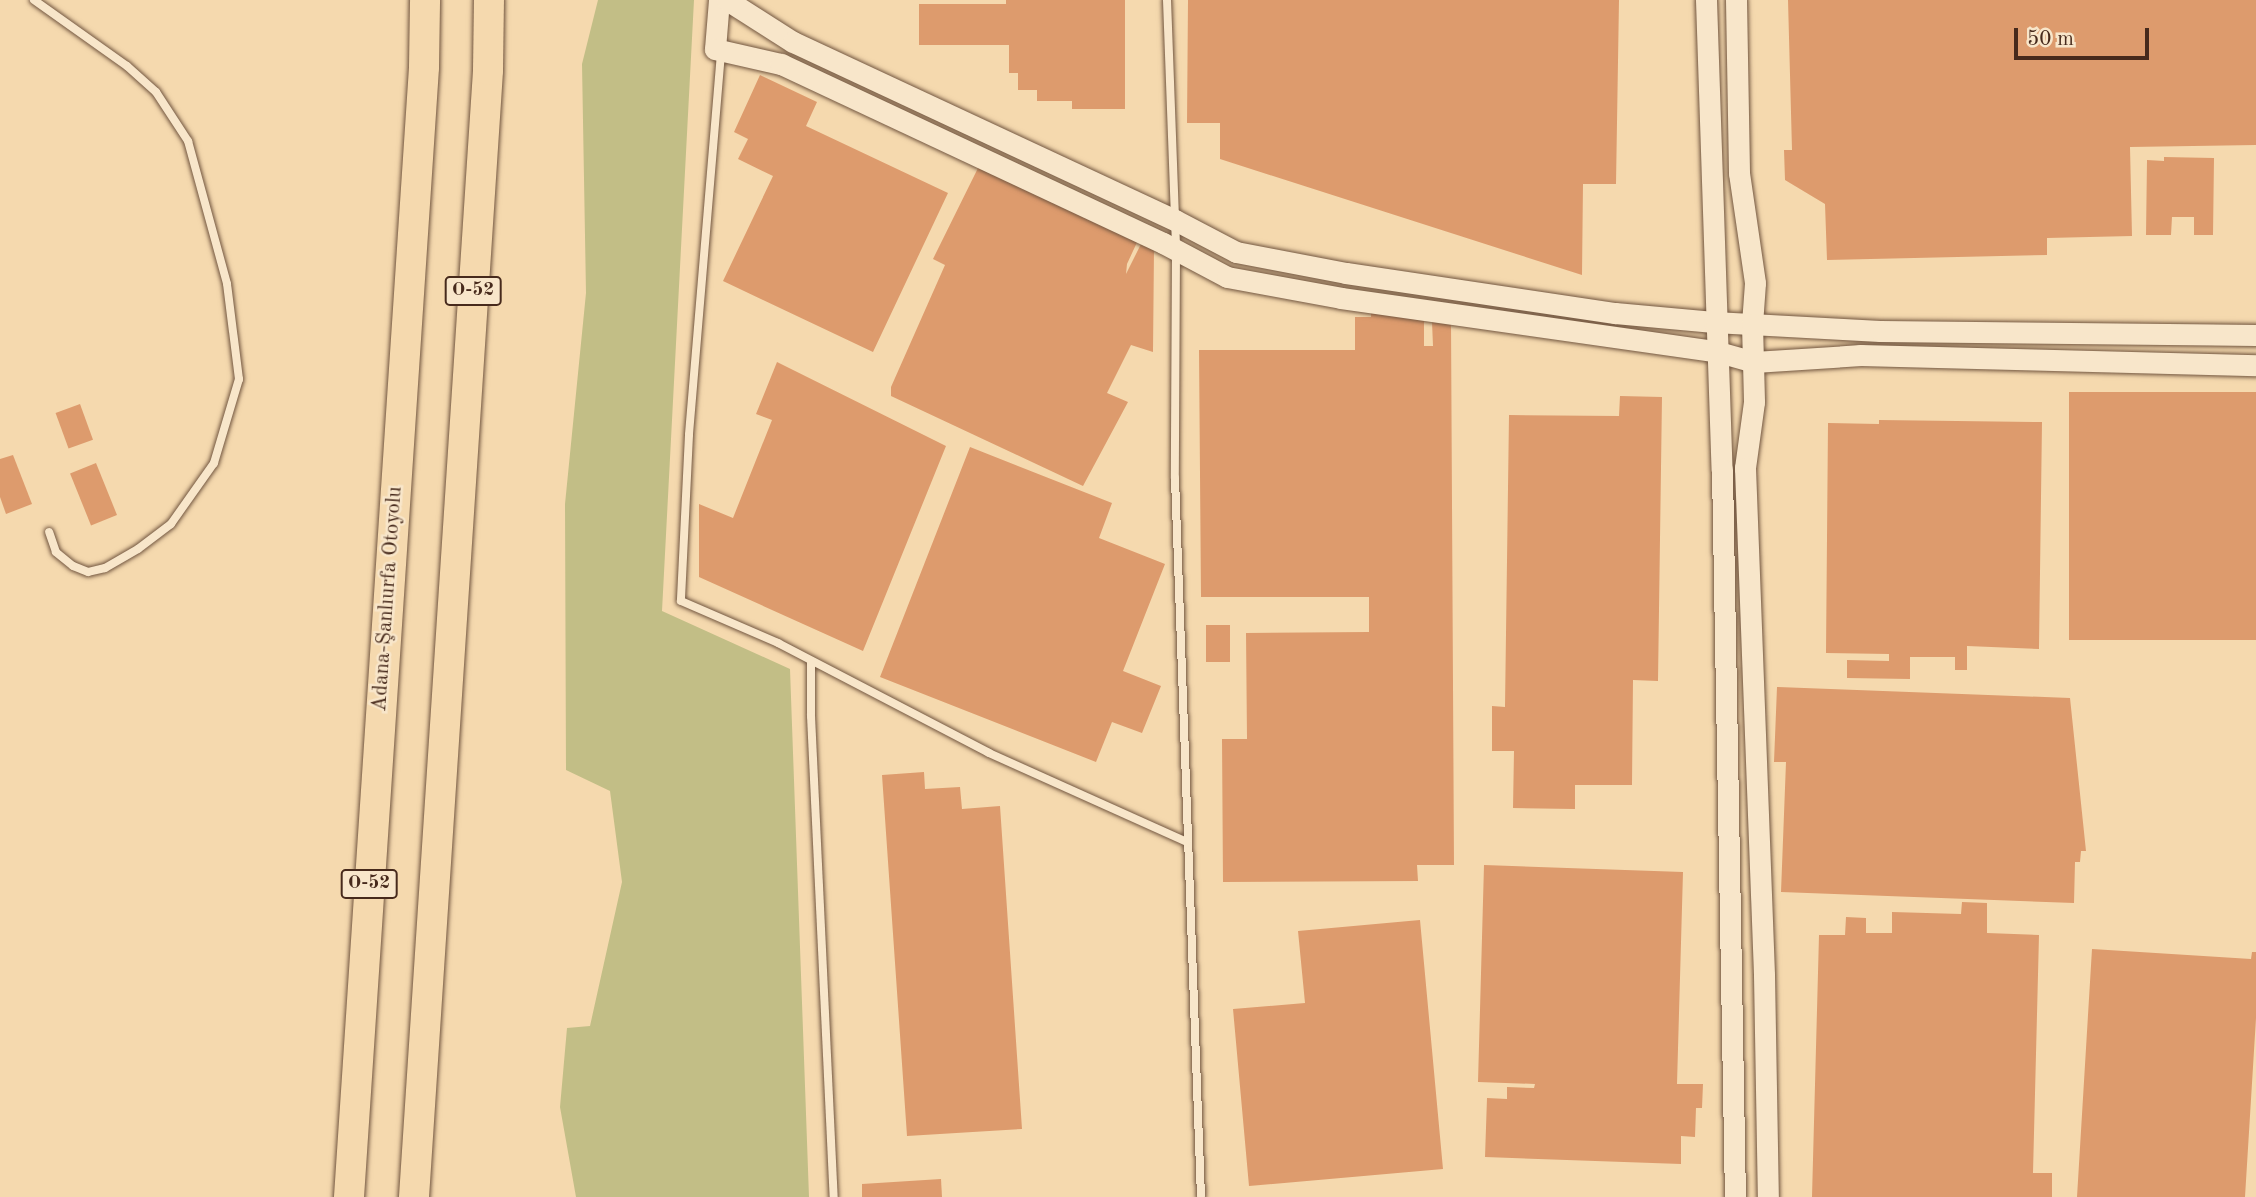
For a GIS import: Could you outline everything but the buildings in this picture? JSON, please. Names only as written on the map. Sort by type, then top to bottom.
[{"type":"highway","name":"Adana-Şanlıurfa Otoyolu","points":[[349,1197],[424,67],[425,0]]},
{"type":"highway","name":"O-52","points":[[414,1197],[487,84],[489,0]]},
{"type":"street","points":[[719,0],[718,50],[781,64],[1177,250],[1227,277],[1355,300],[1715,351],[1754,362],[1861,355],[2256,365]]},
{"type":"street","points":[[727,0],[793,42],[1175,220],[1236,252],[1346,273],[1602,311],[1714,323],[1880,331],[2256,335]]},
{"type":"street","points":[[1706,0],[1714,323],[1722,498],[1735,1197]]},
{"type":"street","points":[[1736,0],[1739,173],[1755,283],[1752,324],[1754,402],[1745,468],[1764,975],[1768,1197]]},
{"type":"lane","points":[[34,0],[137,75],[156,92],[188,141],[227,284],[239,379],[214,463],[171,524],[138,549],[104,568],[88,572],[73,566],[56,552],[49,532]]},
{"type":"lane","points":[[1167,0],[1177,250],[1175,478],[1201,1197]]},
{"type":"lane","points":[[718,50],[689,435],[681,601],[811,661],[989,753],[1187,842]]},
{"type":"lane","points":[[811,661],[811,716],[834,1197]]},
{"type":"shaded area","points":[[598,0],[694,0],[662,611],[790,669],[809,1197],[576,1197],[560,1107],[567,1028],[590,1026],[622,882],[610,791],[566,770],[565,504],[586,293],[582,64]]}]
